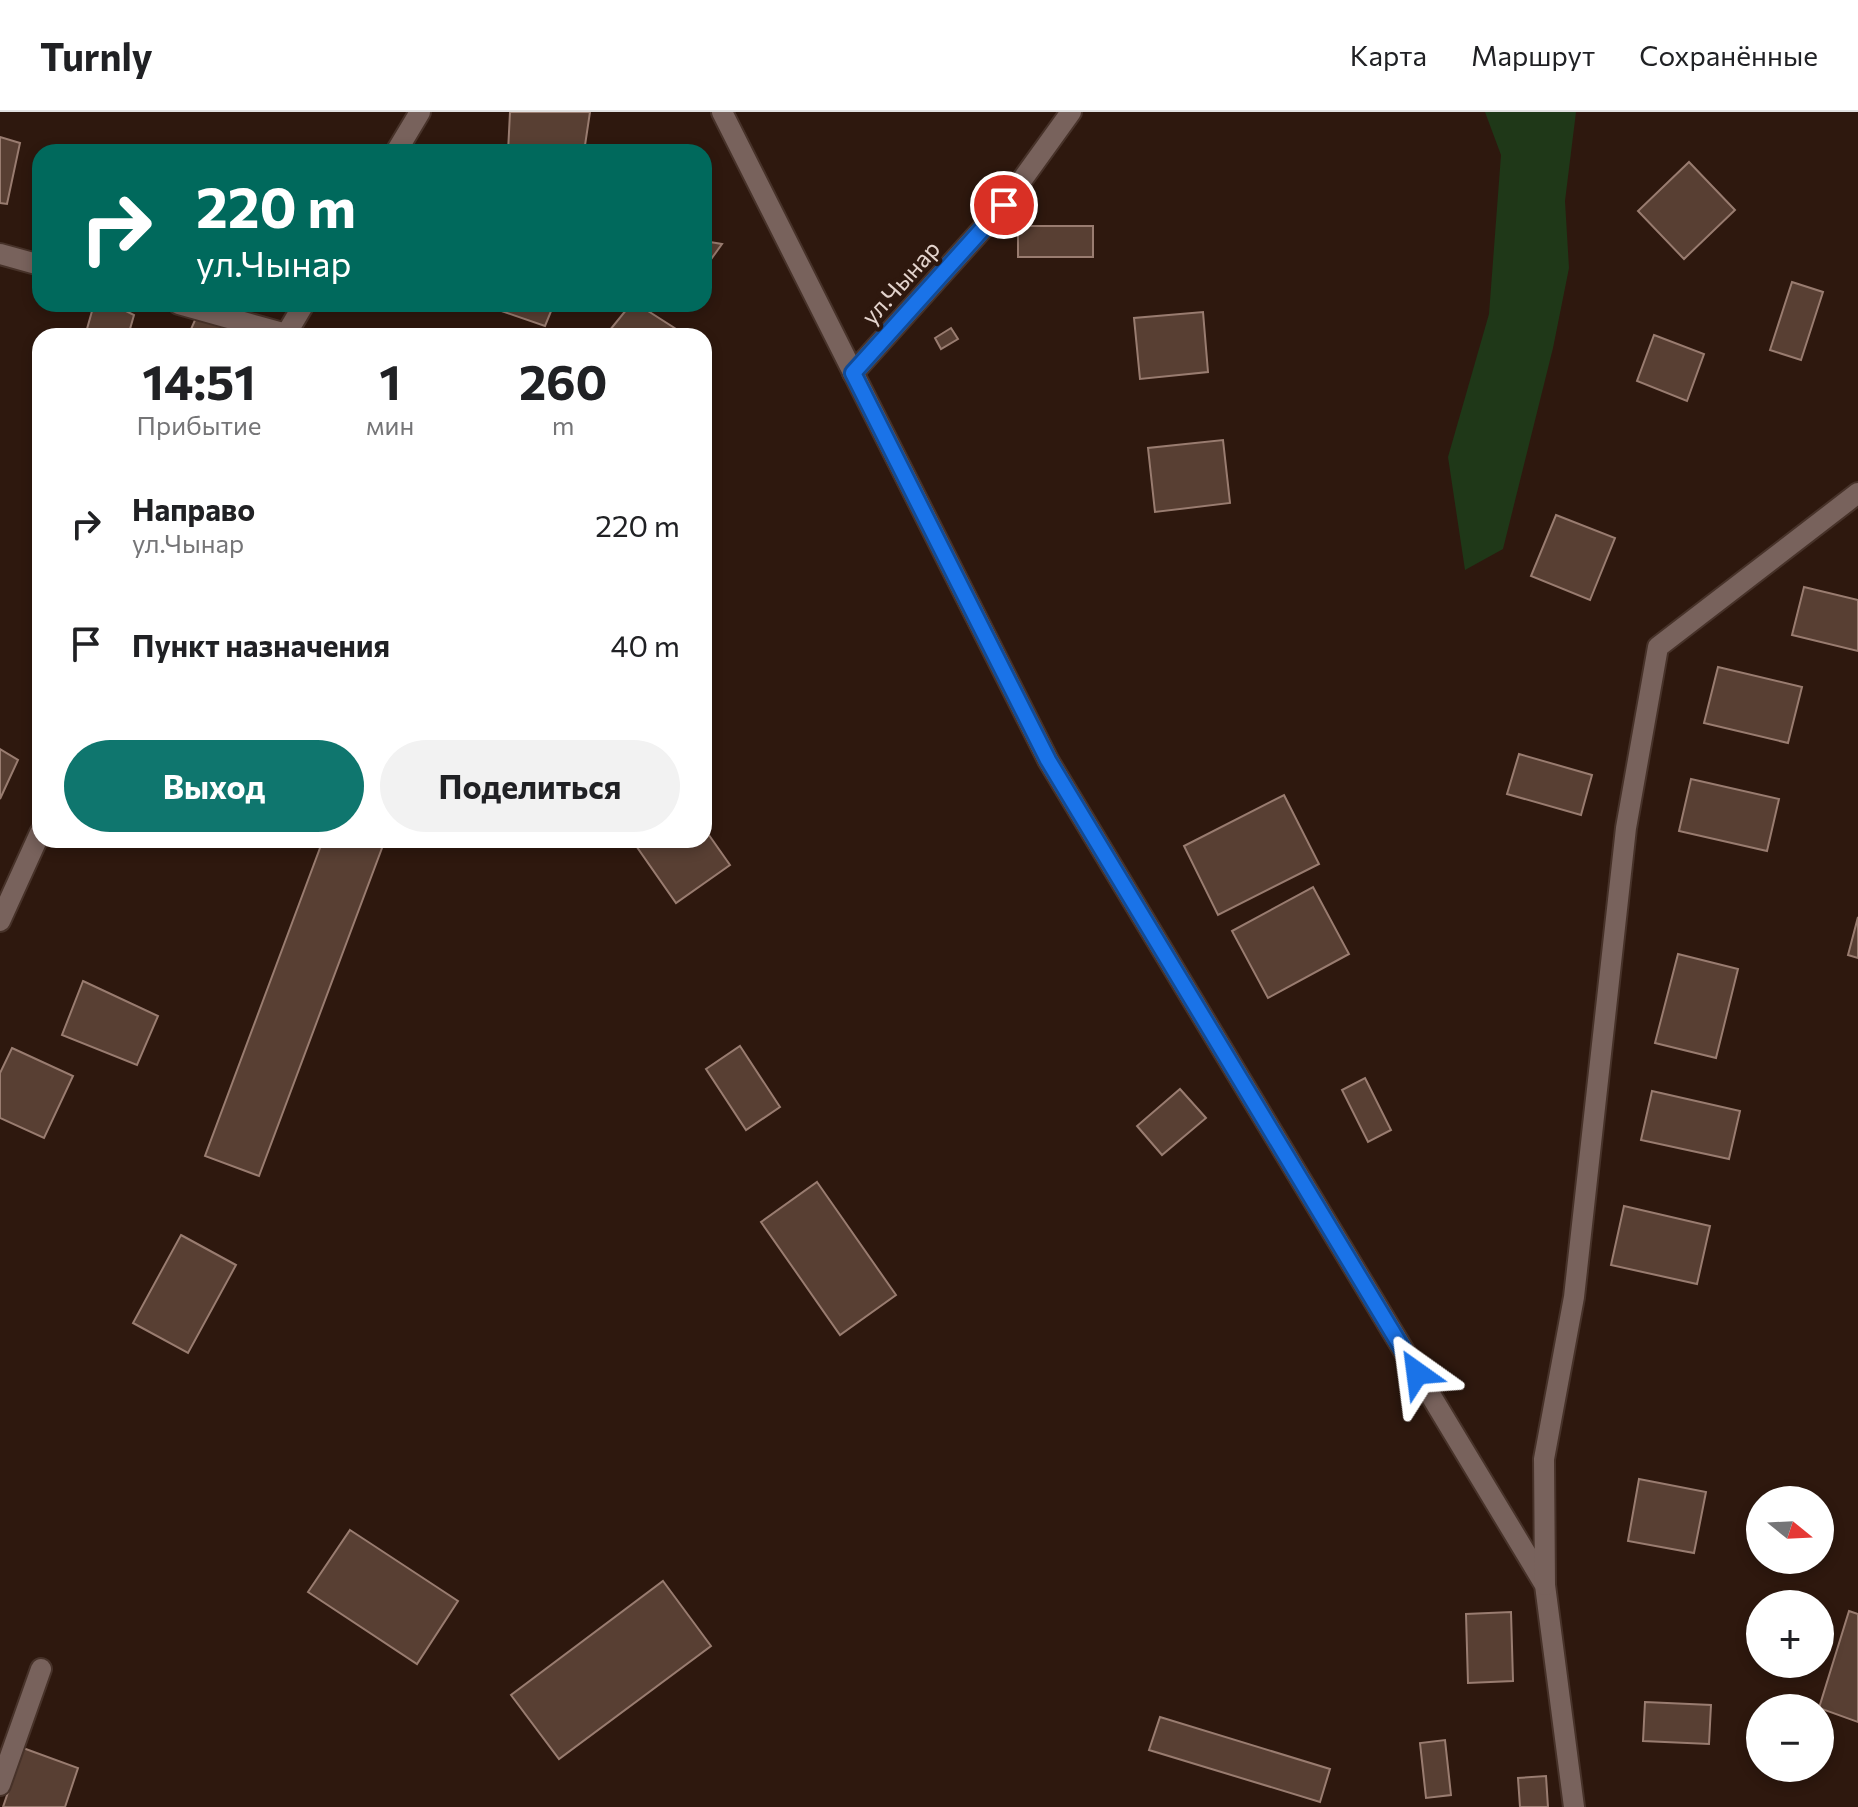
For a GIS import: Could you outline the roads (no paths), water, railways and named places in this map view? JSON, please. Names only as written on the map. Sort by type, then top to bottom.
[{"type":"street","points":[[401,144],[420,112]]},
{"type":"street","points":[[722,112],[1048,760],[1545,1585]]},
{"type":"street","name":"ул.Чынар","points":[[853,373],[1004,205],[1071,112]]},
{"type":"street","points":[[0,254],[32,263]]},
{"type":"street","points":[[206,312],[261,328]]},
{"type":"street","points":[[1574,1807],[1545,1585],[1544,1459],[1574,1297],[1626,828],[1658,647],[1858,493]]},
{"type":"street","points":[[0,921],[33,848]]},
{"type":"street","points":[[0,1785],[41,1669]]}]
